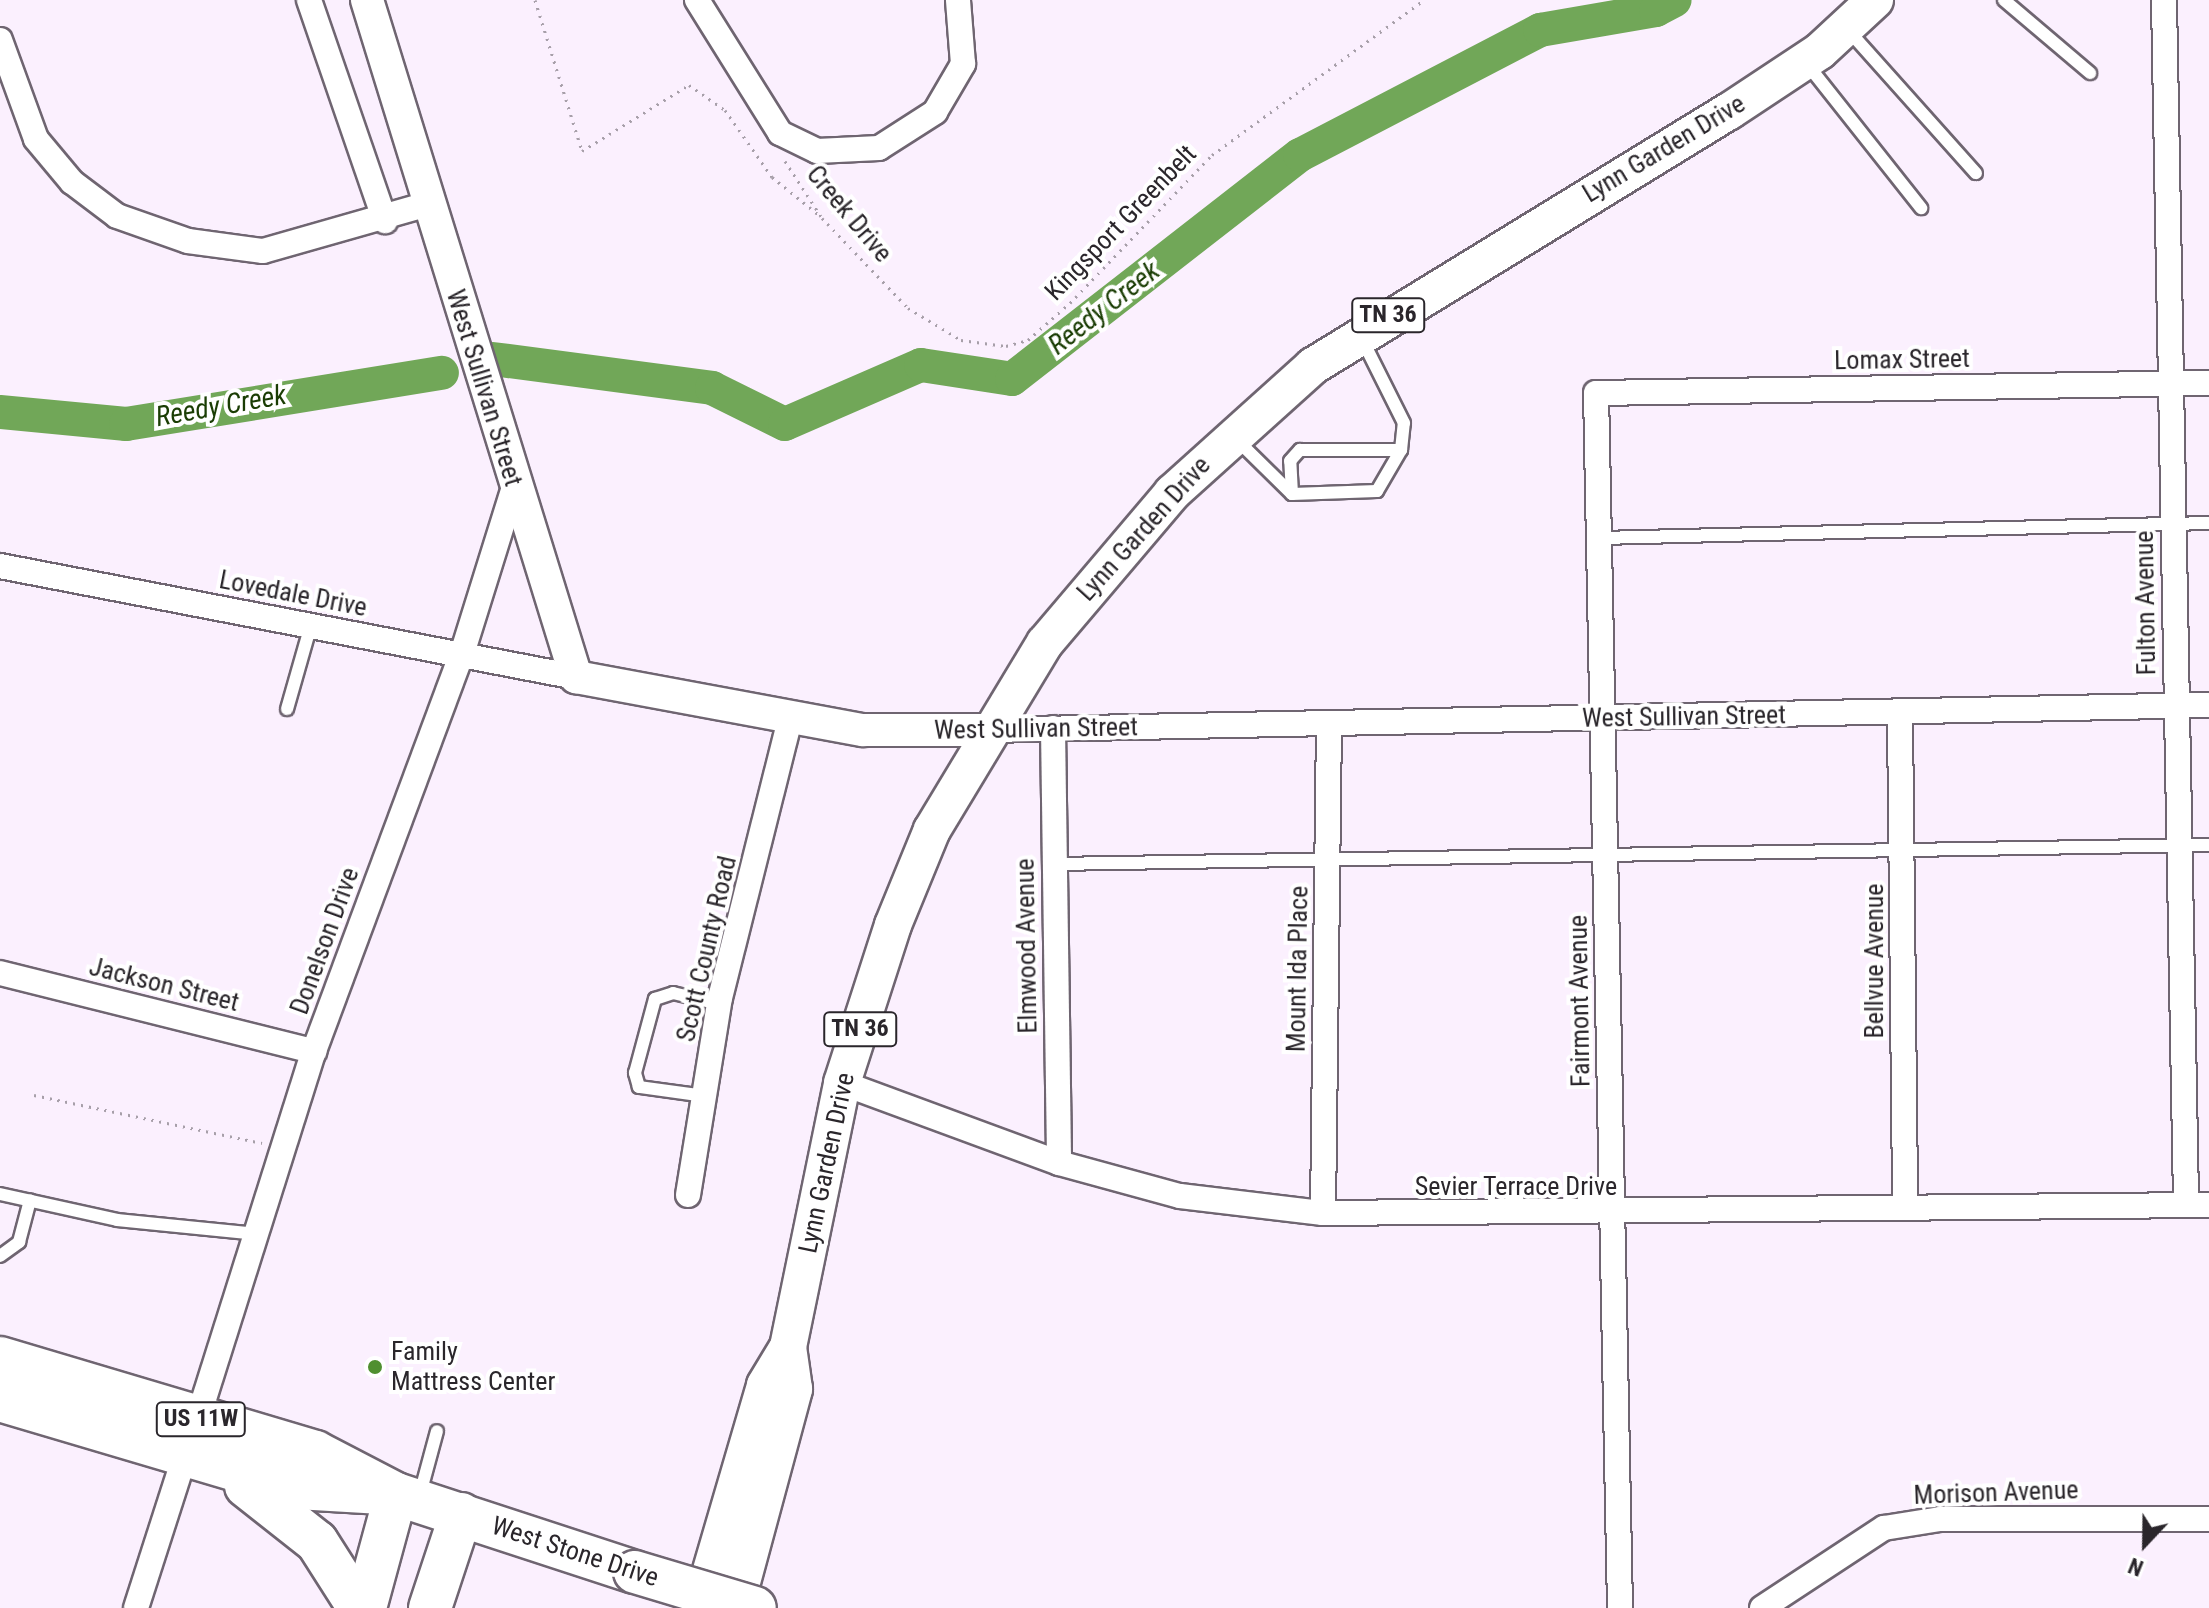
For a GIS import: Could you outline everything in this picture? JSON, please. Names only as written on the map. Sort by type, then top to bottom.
[{"type":"highway","name":"West Stone Drive","points":[[0,1358],[191,1437],[297,1488],[407,1497],[755,1608]]},
{"type":"highway","name":"West Stone Drive","points":[[0,1400],[191,1437]]},
{"type":"highway","points":[[191,1437],[295,1519],[362,1608]]},
{"type":"highway","points":[[362,1608],[407,1497]]},
{"type":"highway","points":[[430,1608],[461,1514]]},
{"type":"main road","name":"Lynn Garden Drive","points":[[700,1608],[765,1385],[788,1347],[842,1083],[921,857],[988,730],[1107,566],[1231,434],[1359,335],[1805,61],[1875,0]]},
{"type":"main road","name":"Lynn Garden Drive","points":[[735,1608],[794,1389],[788,1347]]},
{"type":"street","points":[[309,0],[385,221]]},
{"type":"street","name":"West Sullivan Street","points":[[367,0],[514,487],[576,677],[863,730],[1900,716],[2209,705]]},
{"type":"street","points":[[697,0],[780,133],[817,151],[879,148],[906,135],[935,112],[963,64],[958,0]]},
{"type":"street","name":"Fulton Avenue","points":[[2164,0],[2178,845],[2197,1205]]},
{"type":"street","points":[[0,40],[36,139],[117,216],[188,241],[263,251],[385,221],[428,204]]},
{"type":"street","name":"Lomax Street","points":[[1596,393],[2209,383]]},
{"type":"street","name":"Fairmont Avenue","points":[[1596,393],[1620,1608]]},
{"type":"street","name":"Donelson Drive","points":[[136,1608],[314,1051],[462,654],[514,487]]},
{"type":"street","name":"Lovedale Drive","points":[[0,566],[576,677]]},
{"type":"street","name":"Scott County Road","points":[[688,1195],[719,1004],[791,716]]},
{"type":"street","name":"Bellvue Avenue","points":[[1900,716],[1905,1206]]},
{"type":"street","name":"Mount Ida Place","points":[[1323,1213],[1329,724]]},
{"type":"street","name":"Elmwood Avenue","points":[[1053,728],[1059,1163]]},
{"type":"street","name":"Jackson Street","points":[[0,973],[314,1051]]},
{"type":"street","name":"Sevier Terrace Drive","points":[[842,1083],[1059,1163],[1180,1196],[1323,1213],[1611,1216],[1905,1206],[2197,1205]]},
{"type":"street","name":"Morison Avenue","points":[[1762,1608],[1884,1528],[1940,1519],[2209,1519]]},
{"type":"lane","points":[[2004,0],[2090,73]]},
{"type":"lane","points":[[1845,28],[1976,173]]},
{"type":"lane","points":[[1805,61],[1921,208]]},
{"type":"lane","points":[[1231,434],[1292,494],[1377,491],[1401,450],[1404,423],[1381,367],[1359,335]]},
{"type":"lane","points":[[1292,494],[1290,461],[1300,450],[1401,450]]},
{"type":"lane","points":[[1600,538],[2209,523]]},
{"type":"lane","points":[[287,709],[311,625]]},
{"type":"lane","points":[[1054,864],[2209,845]]},
{"type":"lane","points":[[705,1096],[639,1087],[635,1073],[655,999],[673,993],[719,1004]]},
{"type":"lane","points":[[0,1194],[117,1220],[257,1234]]},
{"type":"lane","points":[[0,1256],[19,1242],[30,1200]]},
{"type":"lane","points":[[407,1497],[437,1431]]},
{"type":"path","points":[[535,0],[582,151],[689,85],[725,110],[772,177],[822,218]]},
{"type":"path","name":"Kingsport Greenbelt","points":[[908,308],[983,348],[1028,340],[1212,155],[1424,0]]},
{"type":"path","name":"Creek Drive","points":[[780,133],[786,166],[822,218],[908,308]]},
{"type":"path","points":[[34,1095],[268,1144],[289,1133]]},
{"type":"waterway","name":"Reedy Creek","points":[[493,359],[712,388],[785,424],[921,365],[1012,379],[1300,155],[1540,30],[1656,10],[1675,0]]},
{"type":"waterway","name":"Reedy Creek","points":[[0,412],[126,424],[442,373]]},
{"type":"place","name":"Family Mattress Center","points":[[375,1367]]}]
